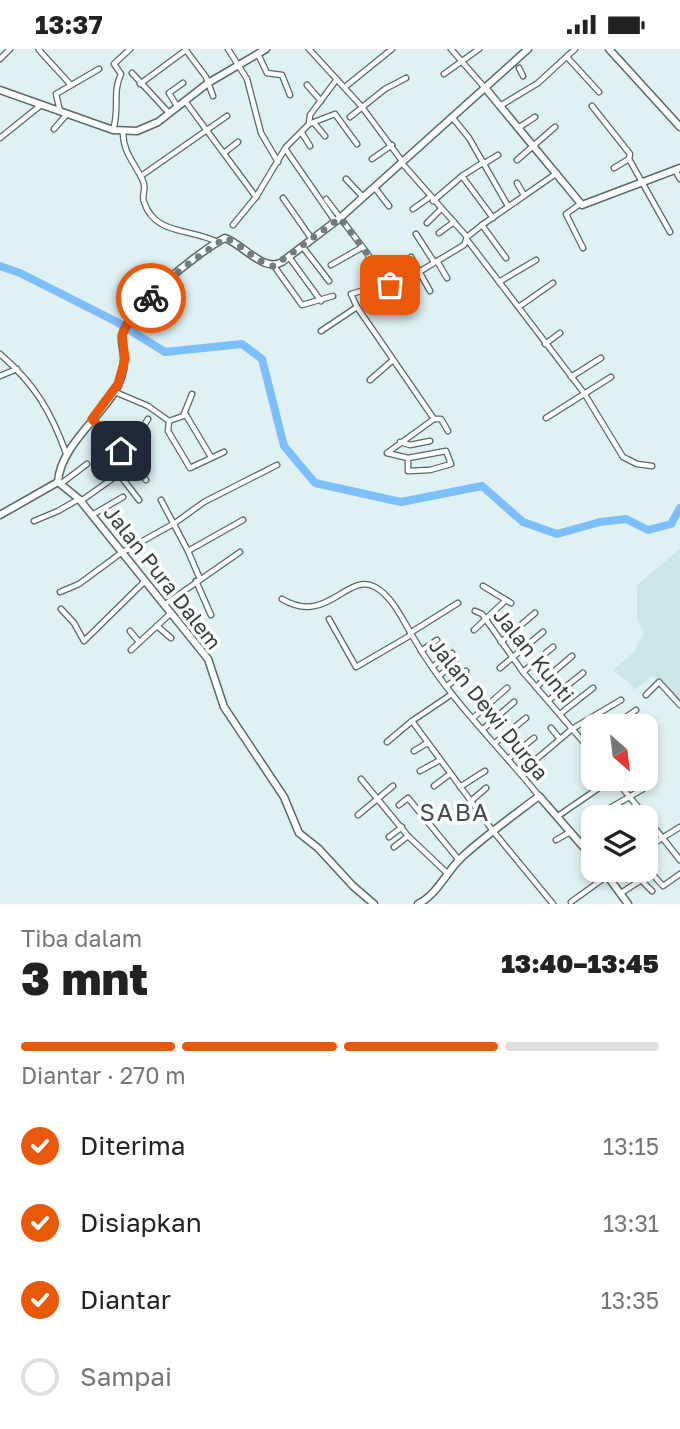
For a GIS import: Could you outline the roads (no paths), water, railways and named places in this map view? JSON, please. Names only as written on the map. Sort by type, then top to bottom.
[{"type":"street","points":[[0,59],[10,49]]},
{"type":"street","points":[[113,130],[118,110],[116,84],[121,75],[114,64],[130,49]]},
{"type":"street","points":[[140,84],[186,49],[208,83],[213,96]]},
{"type":"street","points":[[228,49],[247,79],[263,138],[278,162]]},
{"type":"street","points":[[0,90],[113,130],[123,132],[144,129],[208,83],[266,49]]},
{"type":"street","points":[[309,49],[362,107],[431,199],[445,210],[520,306],[545,344],[584,393],[623,457],[637,464],[652,465]]},
{"type":"street","points":[[345,87],[393,49]]},
{"type":"street","points":[[451,49],[557,173],[580,204]]},
{"type":"street","points":[[444,74],[479,49]]},
{"type":"street","points":[[60,482],[59,472],[68,457],[92,419],[115,392],[125,359],[122,335],[131,317],[181,269],[225,238],[238,243],[266,265],[274,266],[338,220],[528,49]]},
{"type":"street","points":[[499,107],[538,83],[575,49]]},
{"type":"street","points":[[609,49],[680,127]]},
{"type":"street","points":[[39,50],[70,84]]},
{"type":"street","points":[[258,54],[267,72],[282,75],[290,95]]},
{"type":"street","points":[[567,57],[599,92]]},
{"type":"street","points":[[519,68],[523,76]]},
{"type":"street","points":[[60,111],[56,94],[99,69]]},
{"type":"street","points":[[132,73],[169,113]]},
{"type":"street","points":[[346,121],[385,89],[406,78]]},
{"type":"street","points":[[325,137],[312,123],[310,115],[337,79]]},
{"type":"street","points":[[177,106],[169,92],[183,83]]},
{"type":"street","points":[[307,85],[321,101]]},
{"type":"street","points":[[185,101],[256,197]]},
{"type":"street","points":[[0,138],[42,104]]},
{"type":"street","points":[[592,106],[629,153],[640,184],[670,232]]},
{"type":"street","points":[[54,129],[68,114]]},
{"type":"street","points":[[233,225],[256,197],[286,150],[312,123],[332,114],[346,121],[357,144]]},
{"type":"street","points":[[141,176],[227,116]]},
{"type":"street","points":[[452,116],[484,162],[508,206]]},
{"type":"street","points":[[518,128],[535,117]]},
{"type":"street","points":[[517,160],[555,127]]},
{"type":"street","points":[[123,132],[126,153],[146,188],[144,203],[156,222],[167,228],[217,242]]},
{"type":"street","points":[[302,133],[310,146]]},
{"type":"street","points":[[224,153],[238,142]]},
{"type":"street","points":[[372,159],[392,145]]},
{"type":"street","points":[[286,150],[338,220],[367,253],[385,284]]},
{"type":"street","points":[[413,209],[498,155]]},
{"type":"street","points":[[614,168],[629,159]]},
{"type":"street","points":[[583,248],[566,214],[580,204],[588,205],[678,169],[680,179]]},
{"type":"street","points":[[434,419],[351,299],[351,293],[395,284],[419,272],[557,173]]},
{"type":"street","points":[[463,176],[492,218]]},
{"type":"street","points":[[346,179],[363,198]]},
{"type":"street","points":[[517,183],[524,195]]},
{"type":"street","points":[[375,188],[389,206]]},
{"type":"street","points":[[283,198],[311,238]]},
{"type":"street","points":[[326,199],[338,220]]},
{"type":"street","points":[[427,223],[445,210]]},
{"type":"street","points":[[439,233],[454,222]]},
{"type":"street","points":[[482,225],[506,258]]},
{"type":"street","points":[[416,234],[447,278]]},
{"type":"street","points":[[301,245],[329,281]]},
{"type":"street","points":[[331,265],[361,248]]},
{"type":"street","points":[[288,256],[321,301]]},
{"type":"street","points":[[411,257],[430,291]]},
{"type":"street","points":[[499,282],[536,260]]},
{"type":"street","points":[[274,266],[302,305],[333,296]]},
{"type":"street","points":[[520,306],[553,283]]},
{"type":"street","points":[[321,331],[357,307]]},
{"type":"street","points":[[545,344],[560,333]]},
{"type":"street","points":[[0,354],[39,394],[54,419],[68,457]]},
{"type":"street","points":[[571,377],[601,358]]},
{"type":"street","points":[[370,380],[393,360]]},
{"type":"street","points":[[0,376],[17,369]]},
{"type":"street","points":[[545,418],[611,377]]},
{"type":"street","points":[[115,392],[148,406],[169,421]]},
{"type":"street","points":[[169,421],[184,414],[192,394]]},
{"type":"street","points":[[184,414],[211,457]]},
{"type":"street","points":[[92,419],[146,480]]},
{"type":"street","points":[[121,451],[138,435],[148,419]]},
{"type":"street","points":[[408,457],[408,471],[430,470],[451,463],[446,451],[408,457],[387,454],[399,442],[434,419],[441,419],[448,432]]},
{"type":"street","points":[[169,421],[169,431],[189,467],[193,468],[224,452]]},
{"type":"street","points":[[138,435],[146,445]]},
{"type":"street","points":[[399,442],[410,445],[429,441]]},
{"type":"street","points":[[0,515],[87,464]]},
{"type":"street","points":[[60,592],[79,584],[121,553],[175,523],[204,502],[277,465]]},
{"type":"street","points":[[34,521],[79,500],[119,474],[139,500]]},
{"type":"street","name":"Jalan Pura Dalem","points":[[60,482],[92,515],[208,659],[224,707],[284,797],[299,833],[318,848],[353,886],[374,904]]},
{"type":"street","points":[[92,515],[123,497]]},
{"type":"street","points":[[161,500],[188,551],[211,615]]},
{"type":"street","points":[[188,551],[243,520]]},
{"type":"street","points":[[164,605],[240,552]]},
{"type":"street","points":[[61,609],[74,623],[84,641],[144,582]]},
{"type":"street","name":"Jalan Dewi Durga","points":[[282,600],[298,607],[312,609],[358,586],[371,585],[386,596],[421,652],[452,694],[540,796]]},
{"type":"street","points":[[474,630],[509,602],[483,586]]},
{"type":"street","points":[[329,619],[356,667],[458,603]]},
{"type":"street","name":"Jalan Kunti","points":[[475,611],[487,621],[523,672],[581,739]]},
{"type":"street","points":[[131,650],[172,613]]},
{"type":"street","points":[[501,642],[536,613]]},
{"type":"street","points":[[157,626],[171,638]]},
{"type":"street","points":[[130,631],[139,642]]},
{"type":"street","points":[[500,668],[543,632]]},
{"type":"street","points":[[421,652],[437,640]]},
{"type":"street","points":[[523,672],[554,647]]},
{"type":"street","points":[[432,667],[452,653]]},
{"type":"street","points":[[536,687],[572,656]]},
{"type":"street","points":[[439,676],[455,663]]},
{"type":"street","points":[[447,686],[466,671]]},
{"type":"street","points":[[549,700],[583,673]]},
{"type":"street","points":[[646,695],[659,682],[680,705]]},
{"type":"street","points":[[473,718],[507,688]]},
{"type":"street","points":[[560,714],[593,688]]},
{"type":"street","points":[[387,742],[452,694]]},
{"type":"street","points":[[520,773],[572,729],[621,700]]},
{"type":"street","points":[[483,729],[514,702]]},
{"type":"street","points":[[630,714],[636,710]]},
{"type":"street","points":[[495,743],[526,718]]},
{"type":"street","points":[[412,721],[493,831],[553,904]]},
{"type":"street","points":[[551,729],[560,739]]},
{"type":"street","points":[[508,759],[534,738]]},
{"type":"street","points":[[414,751],[427,743]]},
{"type":"street","points":[[420,771],[440,760]]},
{"type":"street","points":[[460,787],[485,771]]},
{"type":"street","points":[[434,786],[450,774]]},
{"type":"street","points":[[361,779],[408,836],[448,874]]},
{"type":"street","points":[[358,815],[393,786]]},
{"type":"street","points":[[471,801],[486,788]]},
{"type":"street","points":[[558,817],[596,791]]},
{"type":"street","points":[[624,791],[636,805]]},
{"type":"street","points":[[615,805],[640,791]]},
{"type":"street","points":[[418,904],[433,894],[459,860],[540,796],[581,843]]},
{"type":"street","points":[[399,805],[408,798],[459,860]]},
{"type":"street","points":[[389,837],[402,827]]},
{"type":"street","points":[[658,841],[680,827]]},
{"type":"street","points":[[556,840],[571,831]]},
{"type":"street","points":[[658,832],[680,860]]},
{"type":"street","points":[[394,847],[408,836]]},
{"type":"street","points":[[658,880],[663,886],[680,874]]},
{"type":"street","points":[[571,902],[593,882]]},
{"type":"street","points":[[613,882],[628,904]]},
{"type":"street","points":[[621,893],[638,882]]},
{"type":"street","points":[[643,882],[652,891]]},
{"type":"waterway","points":[[0,266],[20,273],[115,321],[165,352],[242,344],[262,359],[284,446],[315,483],[401,502],[482,486],[523,522],[557,534],[600,522],[626,519],[648,530],[671,524],[680,508]]},
{"type":"district","name":"SABA","points":[[455,811]]}]
